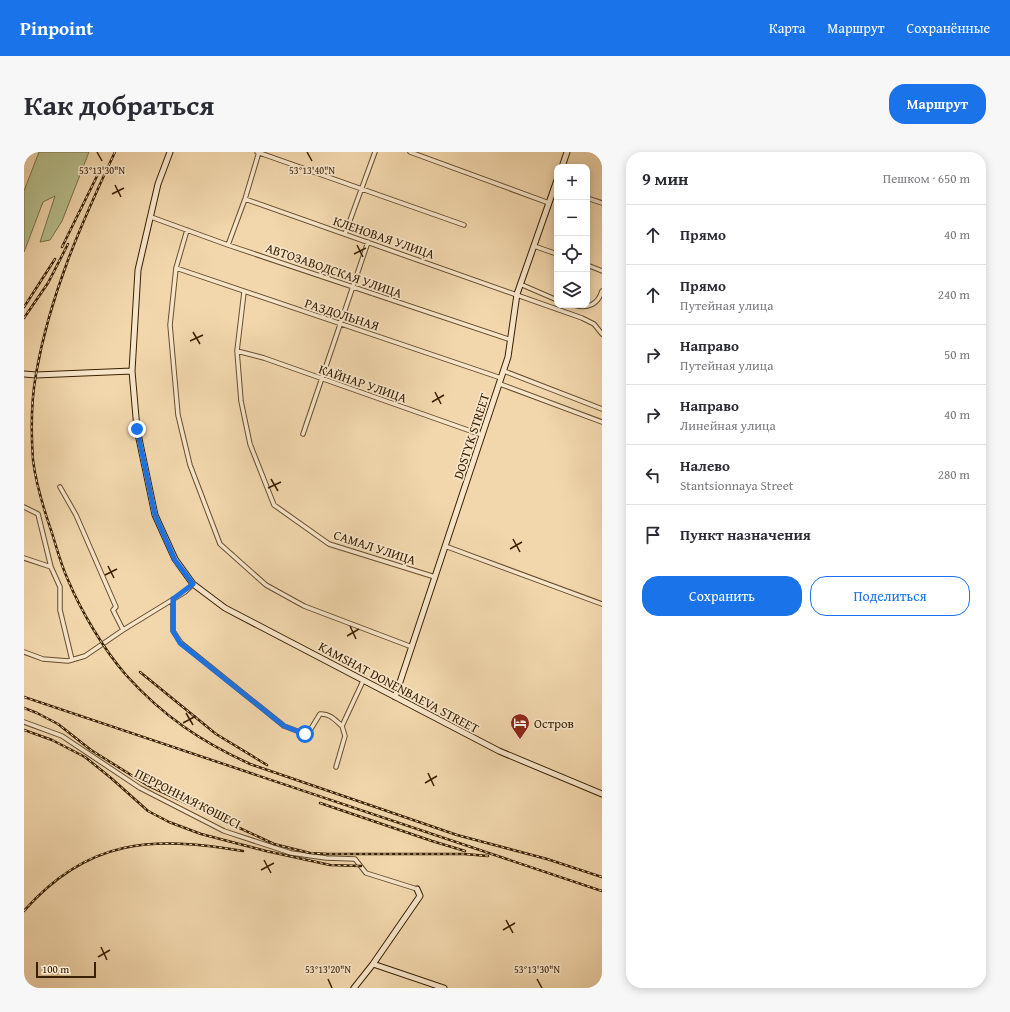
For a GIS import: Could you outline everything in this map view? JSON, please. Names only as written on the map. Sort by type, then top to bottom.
[{"type":"street","name":"KAMSHAT DONENBAEVA STREET","points":[[170,152],[158,184],[138,270],[132,371],[137,429],[155,515],[175,560],[193,584],[225,608],[499,751],[602,794]]},
{"type":"street","points":[[228,245],[245,199],[258,152],[464,225]]},
{"type":"street","points":[[346,234],[375,152]]},
{"type":"street","points":[[410,152],[549,203]]},
{"type":"street","points":[[563,164],[567,152]]},
{"type":"street","name":"DOSTYK STREET","points":[[395,697],[502,378],[512,341],[517,294],[554,192]]},
{"type":"street","name":"КЛЕНОВАЯ УЛИЦА","points":[[245,199],[582,318],[594,324],[602,334]]},
{"type":"street","points":[[590,199],[602,203]]},
{"type":"street","name":"АВТОЗАВОДСКАЯ УЛИЦА","points":[[151,217],[228,245],[512,341]]},
{"type":"street","points":[[187,230],[176,268],[170,326],[178,415],[190,465],[220,544],[266,585],[304,606],[412,646]]},
{"type":"street","points":[[302,434],[368,242]]},
{"type":"street","points":[[534,246],[554,253]]},
{"type":"street","points":[[590,266],[602,271]]},
{"type":"street","name":"РАЗДОЛЬНАЯ","points":[[176,268],[502,378]]},
{"type":"street","points":[[520,284],[554,299]]},
{"type":"street","points":[[590,306],[596,303],[602,291]]},
{"type":"street","name":"САМАЛ УЛИЦА","points":[[244,292],[237,351],[241,401],[250,444],[274,505],[329,544],[436,577]]},
{"type":"street","name":"КАЙНАР УЛИЦА","points":[[237,351],[321,378],[482,435]]},
{"type":"street","points":[[24,374],[36,375],[132,371]]},
{"type":"street","points":[[504,371],[602,409]]},
{"type":"street","points":[[500,384],[602,422]]},
{"type":"street","points":[[60,487],[76,515],[116,607],[113,610],[123,630]]},
{"type":"street","points":[[24,507],[38,514],[51,567],[60,587],[60,610],[72,660]]},
{"type":"street","points":[[445,546],[602,604]]},
{"type":"street","points":[[24,558],[51,567]]},
{"type":"street","points":[[24,652],[43,659],[72,660],[86,656],[123,630],[173,599],[193,584]]},
{"type":"street","points":[[173,599],[173,631],[180,643],[284,726],[305,734],[309,732],[320,714],[329,715],[342,726],[345,736],[336,767]]},
{"type":"street","points":[[342,726],[363,681]]},
{"type":"street","name":"ПЕРРОННАЯ КӨШЕСІ","points":[[24,722],[62,736],[140,788],[224,831],[291,853],[326,858],[355,859],[366,873],[417,889]]},
{"type":"street","points":[[354,988],[373,964],[420,896],[417,889]]},
{"type":"street","points":[[373,964],[444,988]]},
{"type":"green space","points":[[39,152],[89,152],[62,221],[50,240],[40,242],[55,196],[43,202],[24,252],[24,191]]},
{"type":"railway","points":[[115,152],[90,206],[68,260],[49,316],[36,374],[32,417],[33,460],[43,506],[59,557],[73,592],[101,642],[126,675],[140,690],[168,715],[199,737],[250,764],[457,835],[547,859],[602,877]]},
{"type":"railway","points":[[62,247],[101,168]]},
{"type":"railway","points":[[24,318],[48,283],[68,244]]},
{"type":"railway","points":[[24,307],[55,259]]},
{"type":"railway","points":[[140,672],[216,734],[267,765]]},
{"type":"railway","points":[[24,697],[602,891]]},
{"type":"railway","points":[[24,708],[58,724],[91,750],[147,785],[274,844],[310,853],[464,854],[488,856]]},
{"type":"railway","points":[[24,730],[52,740],[85,757],[148,811],[169,822],[201,834],[266,851],[330,865],[361,866]]},
{"type":"railway","points":[[143,775],[216,811]]},
{"type":"railway","points":[[320,803],[465,851]]},
{"type":"railway","points":[[24,911],[48,887],[73,869],[98,856],[124,848],[151,844],[180,844],[210,846],[243,851]]},
{"type":"place","name":"Остров","points":[[520,740]]},
{"type":"route","points":[[137,429],[155,515],[175,560],[193,584],[185,592],[173,599],[173,631],[180,643],[284,726],[305,734]]}]
